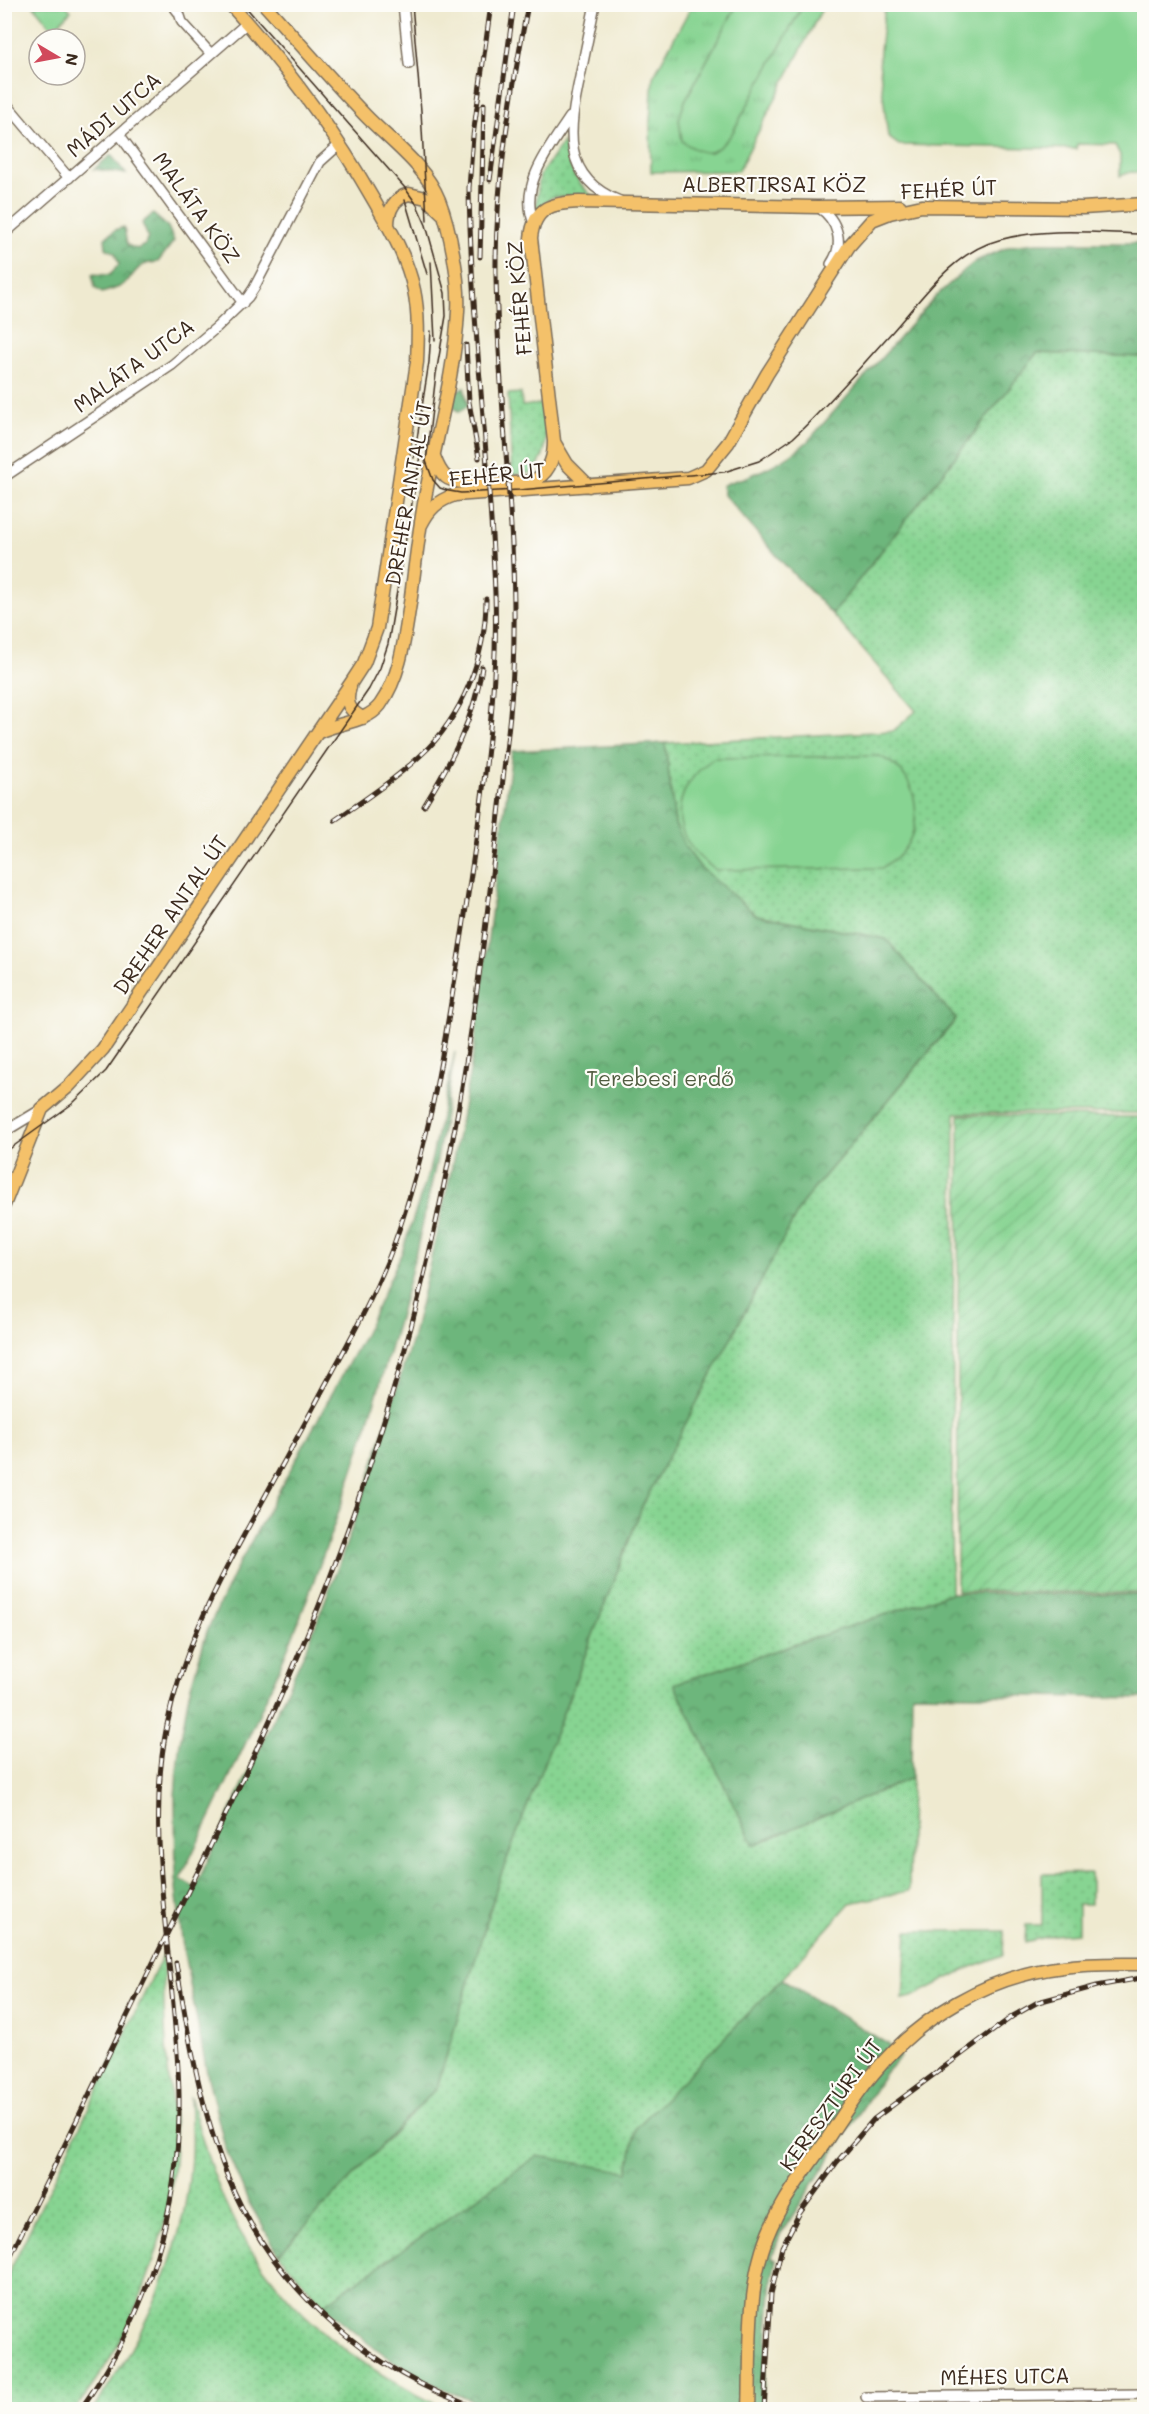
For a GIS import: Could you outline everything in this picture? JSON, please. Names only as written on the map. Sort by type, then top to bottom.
[{"type":"main road","name":"DREHER ANTAL ÚT","points":[[42,1108],[69,1086],[103,1049],[351,683],[364,663],[377,628],[417,362],[418,336],[414,289],[408,268],[388,226],[340,144],[316,108],[230,4]]},
{"type":"main road","name":"DREHER ANTAL ÚT","points":[[264,4],[333,82],[430,182],[445,216],[457,280],[459,310],[421,525],[403,651],[384,698],[371,714],[363,718]]},
{"type":"main road","points":[[388,226],[390,210],[395,201],[409,194],[426,198],[445,216]]},
{"type":"main road","name":"ALBERTIRSAI KÖZ","points":[[534,223],[544,209],[560,202],[818,207],[922,206]]},
{"type":"main road","name":"FEHÉR ÚT","points":[[421,525],[430,509],[438,502],[455,495],[688,478],[706,470],[728,443],[786,345],[849,246],[866,225],[890,213],[922,206],[1083,208],[1144,204]]},
{"type":"main road","name":"FEHÉR KÖZ","points":[[534,223],[531,238],[554,441],[551,462],[534,481]]},
{"type":"main road","name":"FEHÉR ÚT","points":[[554,441],[567,464],[589,486]]},
{"type":"main road","name":"FEHÉR ÚT","points":[[434,456],[446,477],[456,482],[472,484],[534,481]]},
{"type":"main road","points":[[351,683],[347,697],[348,705],[352,712],[363,718]]},
{"type":"main road","points":[[318,732],[333,725],[363,718]]},
{"type":"main road","points":[[4,1205],[42,1108]]},
{"type":"main road","name":"KERESZTÚRI ÚT","points":[[749,2409],[754,2297],[762,2252],[768,2234],[789,2196],[872,2074],[915,2030],[940,2011],[1004,1981],[1074,1965],[1144,1964]]},
{"type":"street","points":[[172,4],[182,22],[211,54]]},
{"type":"street","points":[[403,4],[409,64]]},
{"type":"street","points":[[571,115],[595,4]]},
{"type":"street","name":"MÁDI UTCA","points":[[4,234],[247,23]]},
{"type":"street","points":[[4,101],[69,178]]},
{"type":"street","name":"ALBERTIRSAI KÖZ","points":[[571,115],[572,145],[588,180],[605,195],[625,203]]},
{"type":"street","name":"FEHÉR KÖZ","points":[[534,223],[529,203],[532,184],[551,146],[571,115]]},
{"type":"street","name":"MALÁTA KÖZ","points":[[119,134],[243,303]]},
{"type":"street","name":"MALÁTA UTCA","points":[[4,477],[172,365],[243,303],[254,288],[320,162],[340,144]]},
{"type":"street","name":"FEHÉR ÚT","points":[[786,345],[797,317],[835,259],[837,251],[838,232],[832,219],[818,207]]},
{"type":"street","points":[[4,1132],[42,1108]]},
{"type":"street","name":"MÉHES UTCA","points":[[866,2397],[1144,2394]]},
{"type":"green space","points":[[33,5],[66,5],[71,11],[55,27],[51,27]]},
{"type":"green space","points":[[692,5],[737,5],[685,101],[731,135],[803,5],[824,5],[738,171],[651,172],[650,121],[653,77]]},
{"type":"green space","points":[[737,5],[803,5],[731,135],[714,151],[703,152],[682,141],[679,119],[685,101]]},
{"type":"green space","points":[[885,5],[1144,5],[1144,173],[1131,172],[1120,176],[1120,155],[1115,145],[1077,144],[1076,149],[899,145],[888,137],[879,61]]},
{"type":"green space","points":[[563,142],[573,173],[593,197],[552,197],[535,211],[540,175]]},
{"type":"green space","points":[[111,155],[126,174],[94,169]]},
{"type":"green space","points":[[153,214],[168,227],[174,241],[158,262],[140,267],[121,286],[102,293],[95,288],[92,274],[110,275],[119,264],[115,253],[106,248],[105,238],[115,230],[124,227],[127,245],[137,249],[145,245],[148,237],[142,223]]},
{"type":"green space","points":[[1036,243],[1144,243],[1144,357],[1037,353],[832,614],[784,564],[724,495],[722,486],[773,465],[808,441],[937,295],[976,261],[1011,246]]},
{"type":"green space","points":[[1037,353],[1144,357],[1144,1113],[955,1113],[951,1593],[674,1684],[754,1845],[911,1778],[909,1891],[850,1903],[782,1979],[636,2128],[628,2172],[537,2157],[323,2305],[279,2254],[437,2087],[499,1880],[643,1504],[803,1202],[956,1020],[886,939],[756,915],[700,867],[685,847],[675,824],[665,743],[893,731],[916,711],[832,614]]},
{"type":"green space","points":[[464,387],[468,406],[459,412],[452,406],[454,392]]},
{"type":"green space","points":[[521,393],[522,406],[540,404],[545,409],[546,443],[541,459],[531,473],[512,475],[508,394]]},
{"type":"green space","name":"Terebesi erdő","points":[[665,743],[675,824],[685,847],[700,867],[756,915],[886,939],[956,1019],[803,1202],[643,1504],[499,1880],[437,2087],[279,2254],[249,2203],[225,2147],[208,2078],[183,1948],[176,1888],[175,1796],[179,1748],[189,1693],[207,1631],[235,1571],[365,1333],[402,1252],[429,1171],[455,1052],[440,1143],[422,1228],[378,1392],[324,1554],[290,1642],[245,1744],[180,1879],[195,1888],[309,1642],[367,1485],[413,1336],[450,1176],[473,1055],[512,751]]},
{"type":"green space","points":[[880,756],[898,768],[907,779],[916,812],[908,844],[899,855],[882,868],[716,870],[700,858],[682,830],[679,815],[681,800],[688,785],[699,771],[714,758]]},
{"type":"green space","points":[[959,1115],[1144,1117],[1144,1593],[957,1591]]},
{"type":"green space","points":[[951,1593],[1144,1595],[1144,1698],[912,1694],[911,1778],[754,1845],[674,1684]]},
{"type":"green space","points":[[1091,1873],[1091,1904],[1078,1904],[1078,1933],[1053,1935],[1025,1942],[1026,1925],[1042,1925],[1042,1874]]},
{"type":"green space","points":[[907,1931],[1004,1931],[1003,1955],[964,1970],[912,1997],[903,1999]]},
{"type":"green space","points":[[164,1953],[165,2032],[175,2144],[166,2214],[145,2284],[114,2351],[96,2381],[75,2409],[5,2409],[5,2281]]},
{"type":"green space","points":[[782,1979],[886,2043],[900,2057],[885,2073],[780,2235],[772,2257],[776,2259],[772,2279],[762,2409],[507,2410],[490,2406],[457,2394],[409,2371],[366,2341],[323,2305],[537,2156],[628,2172],[636,2128]]},
{"type":"green space","points":[[190,2096],[207,2156],[230,2213],[249,2247],[271,2277],[295,2305],[350,2353],[412,2392],[446,2409],[93,2409],[112,2381],[146,2321],[172,2257],[187,2191],[191,2148]]},
{"type":"tram line","points":[[243,4],[405,188],[417,205],[426,225],[445,293],[446,316],[436,374],[426,461],[433,480],[440,488],[449,491],[461,493],[519,490],[724,472],[759,461],[793,438],[844,386],[940,277],[953,265],[982,246],[1034,233],[1144,234]]},
{"type":"tram line","points":[[412,4],[427,220]]},
{"type":"tram line","points":[[405,200],[427,274]]},
{"type":"tram line","points":[[431,262],[435,340]]},
{"type":"tram line","points":[[414,458],[429,362],[431,331]]},
{"type":"tram line","points":[[4,1153],[72,1104],[106,1071],[369,689],[380,668],[388,644],[421,450]]},
{"type":"railway","points":[[80,2410],[124,2338],[141,2300],[166,2220],[174,2179],[179,2095],[174,2014],[161,1881],[159,1829],[160,1777],[173,1699],[189,1650],[221,1579],[355,1330],[387,1262],[418,1166],[443,1048],[487,761],[494,677],[493,542],[473,289],[469,188],[473,136],[491,4]]},
{"type":"railway","points":[[490,180],[514,4]]},
{"type":"railway","points":[[4,2269],[238,1789],[290,1675],[353,1515],[393,1391],[436,1224],[453,1140],[480,970],[510,714],[514,659],[514,604],[498,330],[496,241],[505,139],[528,4]]},
{"type":"railway","points":[[480,257],[484,104]]},
{"type":"railway","points":[[466,345],[469,402],[479,458]]},
{"type":"railway","points":[[335,820],[410,765],[448,723],[460,704],[476,663],[482,642],[486,599]]},
{"type":"railway","points":[[424,806],[460,740],[473,704],[482,667]]},
{"type":"railway","points":[[176,1963],[185,2017],[209,2124],[227,2175],[246,2216],[270,2254],[298,2289],[329,2321],[364,2349],[401,2373],[441,2394],[483,2410]]},
{"type":"railway","points":[[764,2410],[771,2294],[782,2247],[799,2214],[837,2162],[874,2119],[1013,2016],[1038,2002],[1097,1986],[1141,1978]]}]
